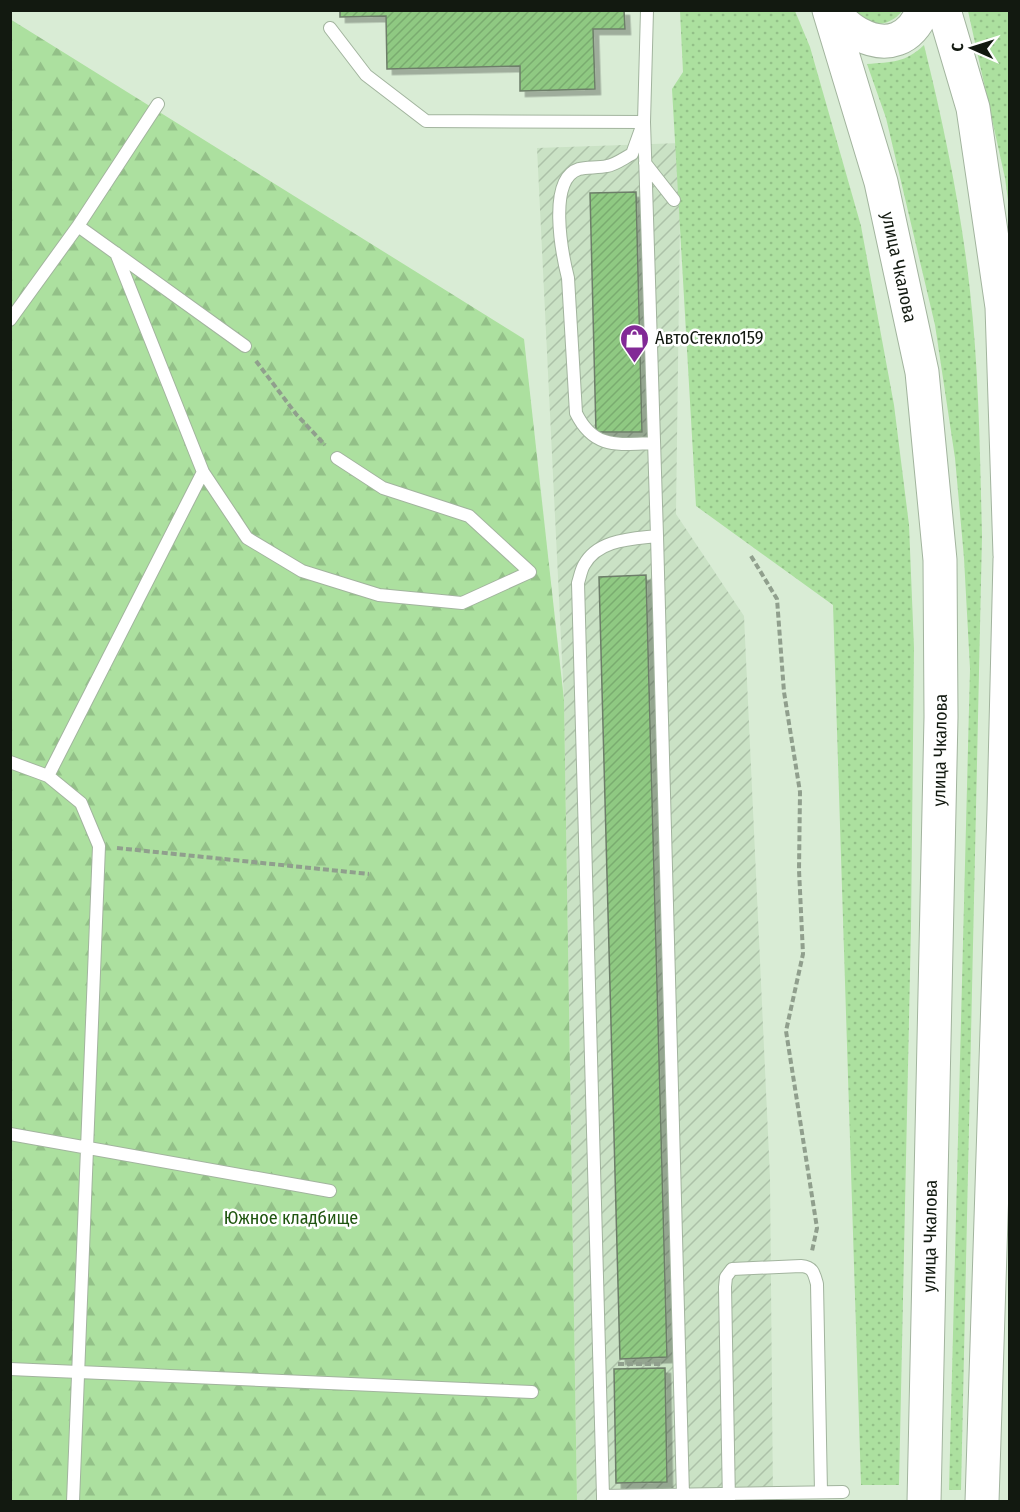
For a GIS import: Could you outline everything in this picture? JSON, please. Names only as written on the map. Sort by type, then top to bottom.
[{"type":"main road","points":[[829,10],[857,33],[877,42],[899,40],[918,23],[923,10]]},
{"type":"main road","name":"улица Чкалова","points":[[829,10],[880,182],[922,372],[940,560],[941,717],[924,1502]]},
{"type":"main road","points":[[944,10],[973,108],[1002,307],[1010,557],[1007,820],[982,1502]]},
{"type":"lane","points":[[647,10],[644,122],[683,1495]]},
{"type":"lane","points":[[330,28],[366,75],[426,121],[644,122]]},
{"type":"lane","points":[[10,320],[78,226],[158,104]]},
{"type":"lane","points":[[644,122],[632,154],[609,166],[578,169],[567,176],[560,193],[560,230],[568,278],[576,413],[582,427],[594,438],[605,443],[654,443]]},
{"type":"lane","points":[[645,163],[674,200]]},
{"type":"lane","points":[[78,226],[245,346]]},
{"type":"lane","points":[[116,253],[203,472],[248,538],[302,571],[379,595],[462,603],[530,572],[469,516],[383,488],[337,458]]},
{"type":"lane","points":[[48,776],[203,472]]},
{"type":"lane","points":[[657,536],[621,540],[598,549],[584,564],[578,583],[603,1499],[683,1495],[729,1498],[843,1492]]},
{"type":"lane","points":[[10,762],[48,776],[81,803],[99,846],[73,1502]]},
{"type":"lane","points":[[10,1134],[330,1191]]},
{"type":"lane","points":[[729,1498],[726,1277],[732,1269],[744,1267],[808,1266],[814,1272],[817,1284],[821,1492]]},
{"type":"lane","points":[[10,1369],[532,1392]]},
{"type":"path","points":[[245,346],[296,414],[337,458]]},
{"type":"path","points":[[751,556],[777,599],[784,692],[800,792],[799,870],[803,954],[786,1031],[817,1228],[808,1266]]},
{"type":"path","points":[[99,846],[369,874]]},
{"type":"path","points":[[600,1364],[680,1364]]},
{"type":"shaded area","points":[[681,143],[676,514],[744,616],[770,1177],[773,1501],[577,1501],[564,700],[537,148]]},
{"type":"green space","points":[[680,11],[795,11],[810,47],[861,226],[894,405],[909,525],[914,648],[911,927],[899,1485],[861,1485],[833,605],[696,506],[672,89],[683,72]]},
{"type":"green space","points":[[853,11],[902,11],[891,20],[882,24],[873,24],[866,22]]},
{"type":"green space","points":[[968,11],[1009,11],[1009,208],[1005,178]]},
{"type":"green space","name":"Южное кладбище","points":[[10,19],[524,339],[564,700],[577,1501],[11,1501]]},
{"type":"green space","points":[[924,45],[962,229],[975,352],[981,475],[982,536],[961,1490],[949,1490],[970,669],[964,558],[955,458],[935,325],[886,118],[867,64],[891,62],[904,58]]},
{"type":"building","points":[[340,10],[624,10],[625,29],[593,29],[595,89],[520,91],[520,66],[387,69],[386,16],[340,17]]},
{"type":"building","points":[[636,192],[642,432],[596,432],[590,193]]},
{"type":"building","points":[[646,575],[667,1357],[620,1359],[599,577]]},
{"type":"building","points":[[665,1368],[667,1482],[616,1483],[614,1369]]},
{"type":"place","name":"АвтоСтекло159","points":[[634,364]]}]
